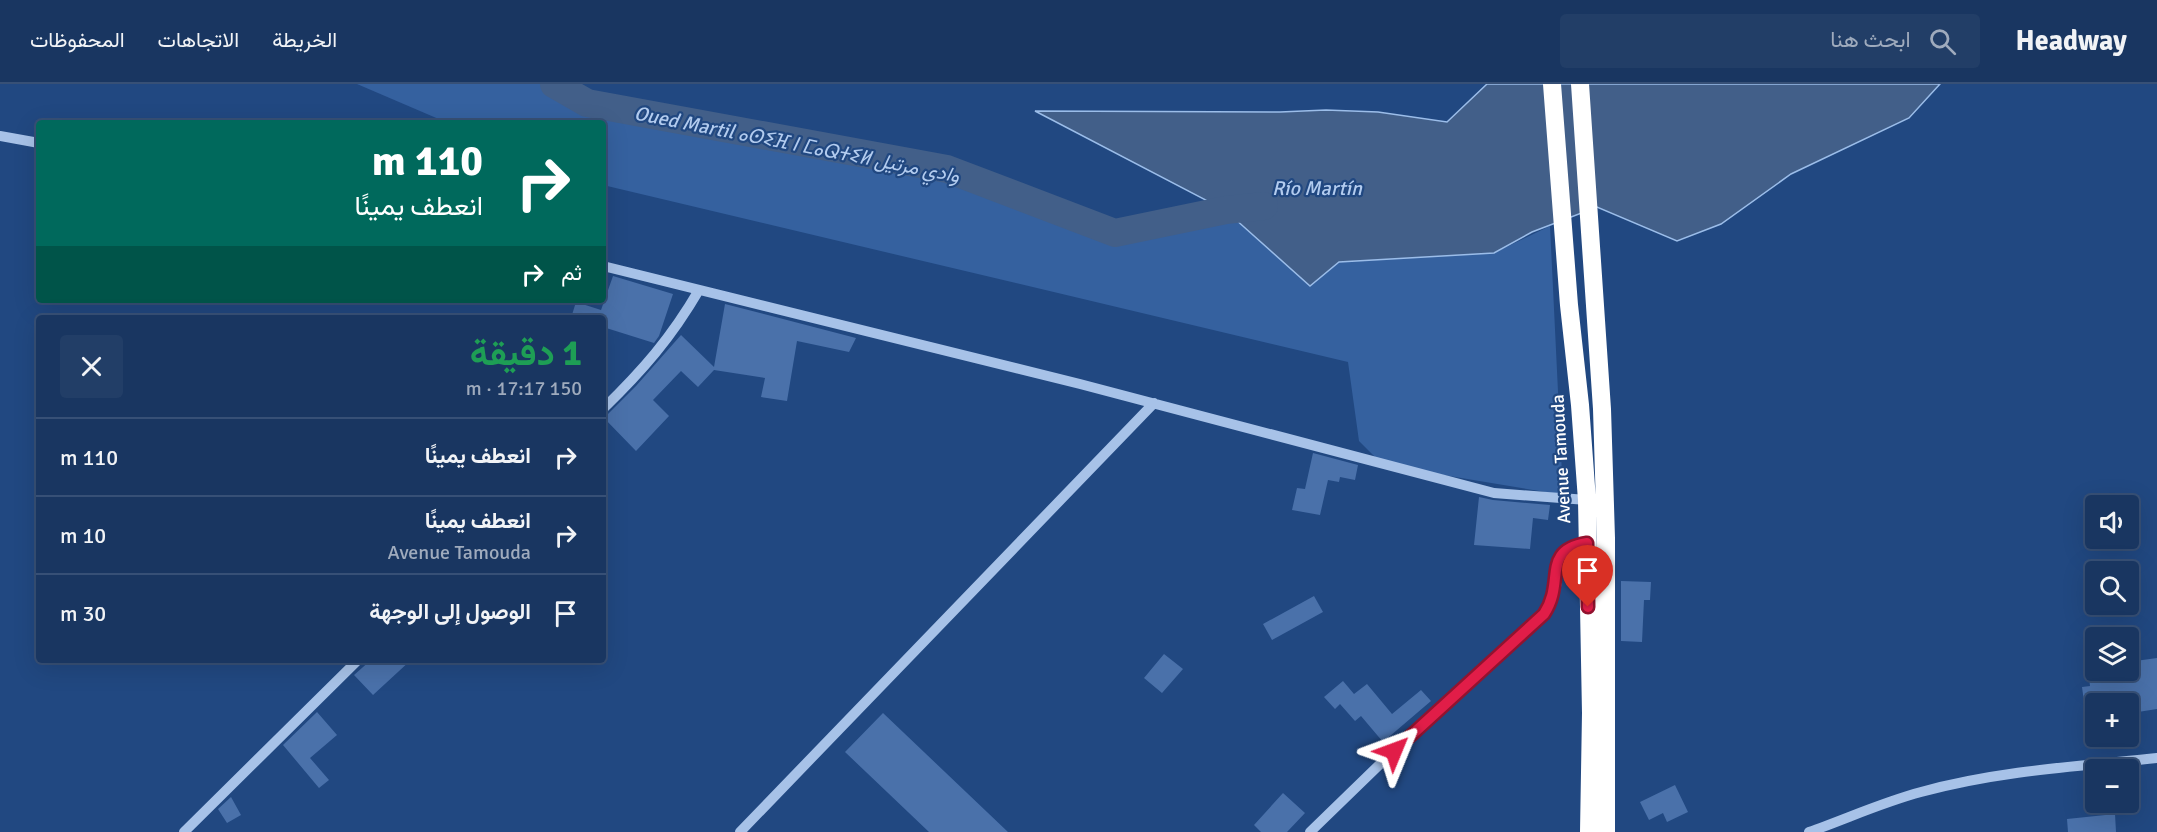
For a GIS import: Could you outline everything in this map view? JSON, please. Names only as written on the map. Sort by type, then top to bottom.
[{"type":"highway","name":"Avenue Tamouda","points":[[1551,84],[1587,500],[1591,713],[1589,832]]},
{"type":"highway","points":[[1580,84],[1601,399],[1606,538],[1606,832]]},
{"type":"street","points":[[0,136],[36,142]]},
{"type":"street","points":[[606,267],[1154,403],[1494,493],[1587,500]]},
{"type":"street","points":[[606,406],[640,373],[661,348],[678,326],[699,290]]},
{"type":"street","points":[[740,832],[1154,403]]},
{"type":"street","points":[[1310,832],[1410,735],[1538,621],[1553,598],[1558,558],[1567,548],[1587,543]]},
{"type":"street","points":[[184,832],[355,663]]},
{"type":"street","points":[[1809,832],[1896,799],[1950,785],[2050,769],[2157,758]]},
{"type":"shaded area","points":[[357,84],[554,84],[587,103],[947,169],[1115,233],[1226,210],[1310,286],[1339,262],[1494,253],[1550,226],[1563,495],[1383,465],[1359,441],[1348,362],[606,186],[606,120],[441,120]]},
{"type":"water","name":"Río Martín","points":[[1487,84],[1940,84],[1909,118],[1791,174],[1721,224],[1677,241],[1597,207],[1532,232],[1494,253],[1339,262],[1310,286],[1225,210],[1035,111],[1280,112],[1326,110],[1378,112],[1447,122]]},
{"type":"building","points":[[613,276],[673,294],[659,336],[654,343],[606,328],[606,315],[572,315],[576,303],[601,310],[603,303],[606,303]]},
{"type":"building","points":[[725,304],[856,338],[849,352],[797,341],[787,401],[761,397],[765,378],[714,370],[698,387],[681,371],[653,400],[669,416],[636,451],[606,420],[606,415],[636,386],[681,335],[714,367]]},
{"type":"building","points":[[1313,453],[1358,465],[1355,480],[1340,477],[1339,482],[1328,480],[1320,515],[1292,510],[1297,488],[1305,489]]},
{"type":"building","points":[[1479,497],[1550,505],[1548,520],[1533,518],[1530,549],[1474,545]]},
{"type":"building","points":[[1621,581],[1651,582],[1650,600],[1644,600],[1642,642],[1621,641]]},
{"type":"building","points":[[1314,596],[1323,612],[1272,640],[1263,624]]},
{"type":"building","points":[[1164,654],[1183,669],[1162,693],[1144,678]]},
{"type":"building","points":[[2157,658],[2157,709],[2139,712],[2139,693],[2085,693],[2085,710],[2082,687],[2090,686],[2089,681],[2139,681],[2139,660]]},
{"type":"building","points":[[368,663],[408,663],[373,695],[354,675]]},
{"type":"building","points":[[1343,681],[1354,694],[1367,684],[1392,714],[1421,690],[1431,701],[1383,742],[1361,716],[1355,721],[1340,704],[1335,709],[1324,697]]},
{"type":"building","points":[[317,712],[337,735],[310,758],[329,780],[319,788],[283,745]]},
{"type":"building","points":[[883,713],[1008,832],[929,832],[845,752]]},
{"type":"building","points":[[1675,785],[1688,812],[1667,822],[1663,813],[1649,820],[1640,802]]},
{"type":"building","points":[[1283,793],[1305,813],[1287,832],[1261,832],[1254,825]]},
{"type":"building","points":[[231,797],[241,815],[227,823],[218,809]]},
{"type":"building","points":[[2115,814],[2116,832],[2068,832],[2067,819]]},
{"type":"waterway","name":"Oued Martil ⴰⵙⵉⴼ ⵏ ⵎⴰⵕⵜⵉⵍ وادي مرتيل","points":[[554,84],[587,103],[947,169],[1115,233],[1226,210],[1264,206]]},
{"type":"route","points":[[1394,751],[1538,621],[1553,598],[1558,558],[1567,548],[1587,543],[1588,607]]}]
